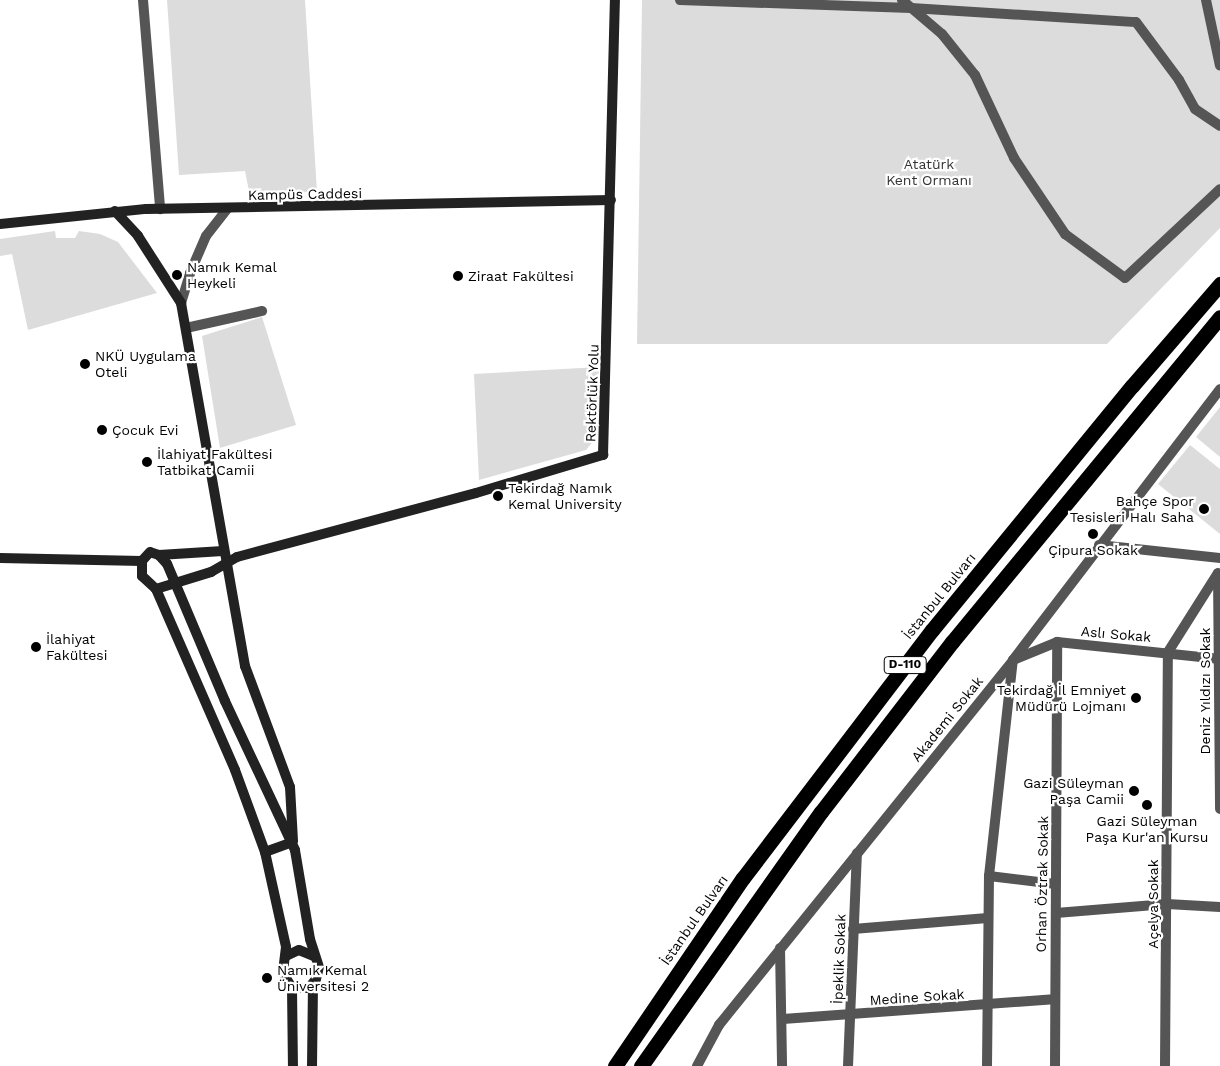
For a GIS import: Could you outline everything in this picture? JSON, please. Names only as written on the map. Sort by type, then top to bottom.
[{"type":"highway","name":"İstanbul Bulvarı","points":[[615,1066],[743,878],[914,653],[1132,386],[1220,284]]},
{"type":"highway","name":"D-110","points":[[641,1066],[774,876],[892,720],[1220,317]]},
{"type":"street","points":[[143,0],[160,209]]},
{"type":"street","name":"Rektörlük Yolu","points":[[226,563],[604,455],[616,0]]},
{"type":"street","points":[[680,0],[911,8],[1136,22],[1179,80],[1195,109],[1220,126]]},
{"type":"street","points":[[902,0],[942,34],[975,76],[1014,158],[1065,234],[1125,278],[1220,189]]},
{"type":"street","points":[[1206,0],[1220,66]]},
{"type":"street","name":"Kampüs Caddesi","points":[[0,224],[115,211],[160,209],[227,210],[611,200]]},
{"type":"street","points":[[181,303],[190,273],[206,236],[227,210]]},
{"type":"street","points":[[115,211],[138,236],[181,303],[223,551],[245,666],[290,787],[292,842],[314,956],[318,967],[313,985],[312,1066]]},
{"type":"street","points":[[186,328],[262,311]]},
{"type":"street","name":"Akademi Sokak","points":[[697,1066],[719,1025],[1013,660],[1220,389]]},
{"type":"street","points":[[1100,545],[1220,558]]},
{"type":"street","points":[[223,551],[159,555],[150,552],[142,561],[142,576],[156,589],[239,778],[266,852],[286,956],[283,973],[292,988],[293,1066]]},
{"type":"street","points":[[159,555],[167,564],[225,701],[292,842]]},
{"type":"street","points":[[0,557],[142,561]]},
{"type":"street","points":[[156,589],[211,572],[226,563]]},
{"type":"street","points":[[1168,652],[1219,572]]},
{"type":"street","name":"Deniz Yıldızı Sokak","points":[[1219,572],[1220,809]]},
{"type":"street","name":"Aslı Sokak","points":[[1013,660],[1056,642],[1168,652],[1220,659]]},
{"type":"street","name":"Orhan Öztrak Sokak","points":[[1055,1066],[1053,999],[1056,913],[1056,642]]},
{"type":"street","name":"Açelya Sokak","points":[[1165,1066],[1168,652]]},
{"type":"street","points":[[987,1066],[988,876],[1013,660]]},
{"type":"street","points":[[266,852],[292,842]]},
{"type":"street","name":"İpeklik Sokak","points":[[848,1066],[856,853]]},
{"type":"street","points":[[988,876],[1056,884]]},
{"type":"street","points":[[1056,913],[1167,904],[1220,907]]},
{"type":"street","points":[[853,929],[988,918]]},
{"type":"street","points":[[780,948],[782,1066]]},
{"type":"street","points":[[286,956],[299,950],[314,956]]},
{"type":"street","points":[[292,988],[302,989],[313,985]]},
{"type":"street","name":"Medine Sokak","points":[[782,1019],[988,1006],[1053,999]]},
{"type":"green space","points":[[167,0],[305,0],[317,192],[249,191],[245,171],[179,175]]},
{"type":"green space","name":"Atatürk Kent Ormanı","points":[[642,0],[1220,0],[1220,228],[1107,344],[637,344]]},
{"type":"green space","points":[[55,231],[56,238],[75,238],[79,231],[100,234],[118,242],[157,293],[28,330],[12,254],[0,256],[0,239]]},
{"type":"green space","points":[[262,317],[296,425],[220,448],[202,336]]},
{"type":"green space","points":[[599,367],[598,435],[586,450],[479,480],[474,374]]},
{"type":"green space","points":[[1220,407],[1220,457],[1196,437]]},
{"type":"green space","name":"Bahçe Spor Tesisleri Halı Saha","points":[[1190,445],[1220,469],[1220,534],[1158,484]]},
{"type":"place","name":"Namık Kemal Heykeli","points":[[177,275]]},
{"type":"place","name":"Ziraat Fakültesi","points":[[458,276]]},
{"type":"place","name":"NKÜ Uygulama Oteli","points":[[85,364]]},
{"type":"place","name":"Çocuk Evi","points":[[102,430]]},
{"type":"place","name":"İlahiyat Fakültesi Tatbikat Camii","points":[[147,462]]},
{"type":"place","name":"Tekirdağ Namık Kemal University","points":[[498,496]]},
{"type":"place","name":"Bahçe Spor Tesisleri Halı Saha","points":[[1204,509]]},
{"type":"place","name":"Çipura Sokak","points":[[1093,534]]},
{"type":"place","name":"İlahiyat Fakültesi","points":[[36,647]]},
{"type":"place","name":"Tekirdağ İl Emniyet Müdürü Lojmanı","points":[[1136,698]]},
{"type":"place","name":"Gazi Süleyman Paşa Camii","points":[[1134,791]]},
{"type":"place","name":"Gazi Süleyman Paşa Kur'an Kursu","points":[[1147,805]]},
{"type":"place","name":"Namık Kemal Üniversitesi 2","points":[[267,978]]}]
